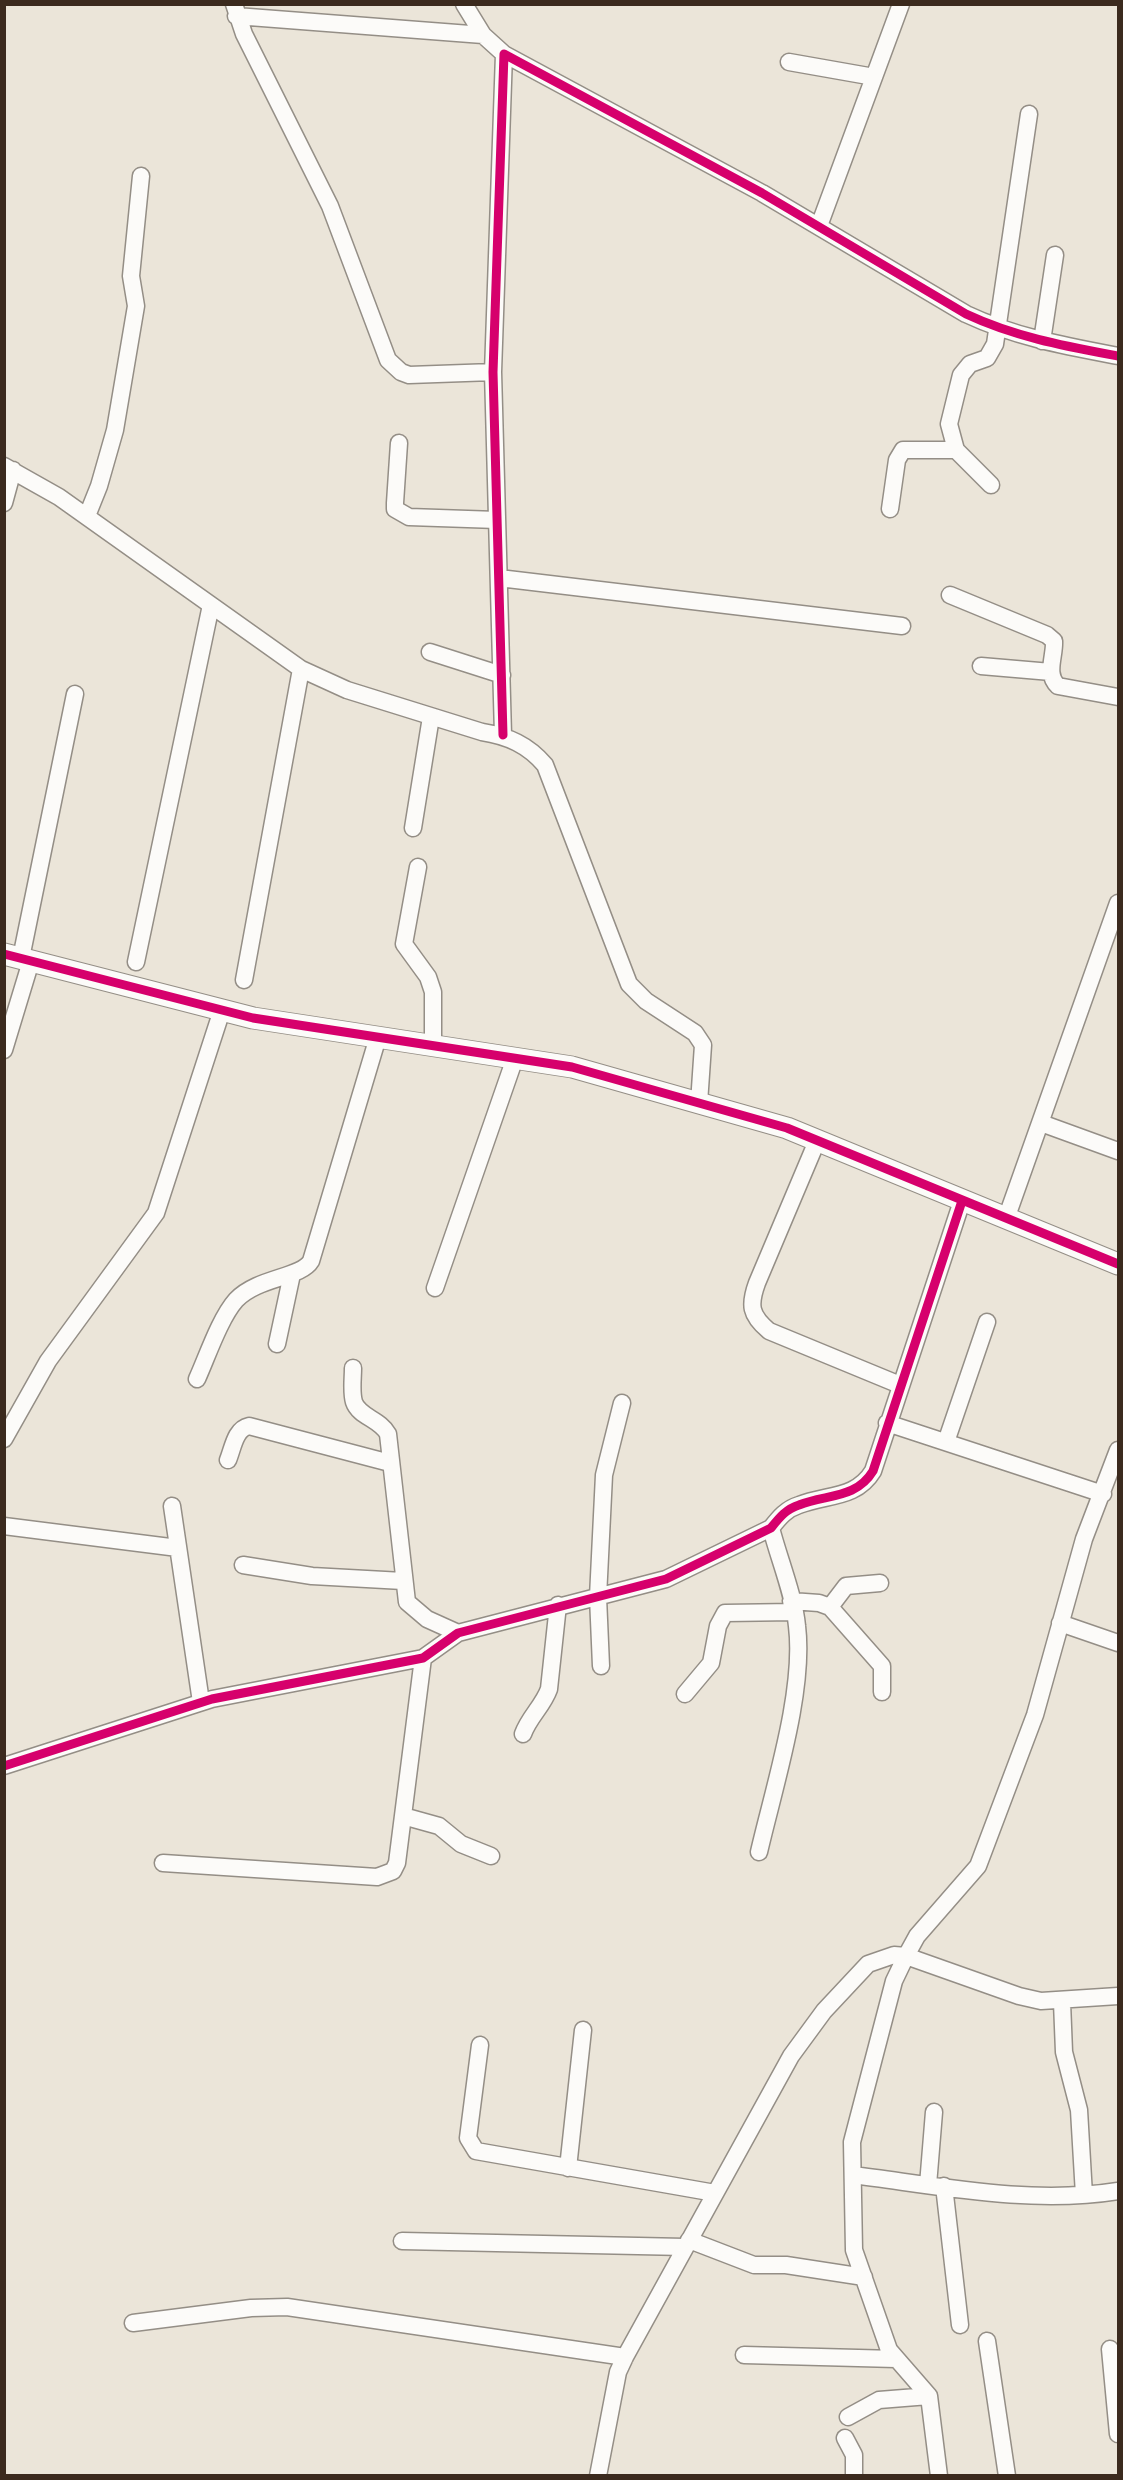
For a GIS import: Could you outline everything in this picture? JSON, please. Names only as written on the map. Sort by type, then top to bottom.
[{"type":"street","points":[[464,4],[483,35],[504,54],[819,226],[966,314],[998,329],[1042,341],[1119,356]]},
{"type":"street","points":[[819,226],[901,4]]},
{"type":"street","points":[[235,10],[483,35]]},
{"type":"street","points":[[235,10],[330,206],[388,360],[400,372],[409,375],[493,372]]},
{"type":"street","points":[[503,735],[493,372],[504,54]]},
{"type":"street","points":[[789,62],[874,77]]},
{"type":"street","points":[[991,485],[956,450],[949,424],[960,375],[970,364],[987,358],[993,350],[1029,114]]},
{"type":"street","points":[[87,516],[99,486],[112,439],[136,306],[131,276],[141,176]]},
{"type":"street","points":[[1042,341],[1055,255]]},
{"type":"street","points":[[399,443],[395,509],[400,514],[409,517],[497,520]]},
{"type":"street","points":[[890,509],[897,460],[903,450],[956,450]]},
{"type":"street","points":[[4,502],[9,468],[87,516],[301,669],[347,690],[431,717],[503,735],[528,748],[545,765],[629,984],[646,1001],[695,1033],[703,1045],[699,1103]]},
{"type":"street","points":[[499,578],[902,626]]},
{"type":"street","points":[[950,594],[1047,635],[1054,641],[1051,672],[1053,681],[1058,686],[1119,697]]},
{"type":"street","points":[[136,962],[211,605]]},
{"type":"street","points":[[430,652],[502,675]]},
{"type":"street","points":[[981,666],[1051,672]]},
{"type":"street","points":[[244,980],[301,669]]},
{"type":"street","points":[[4,1050],[19,958],[75,694]]},
{"type":"street","points":[[413,828],[431,717]]},
{"type":"street","points":[[418,867],[404,944],[428,977],[433,992],[433,1046]]},
{"type":"street","points":[[1006,1219],[1119,903]]},
{"type":"street","points":[[19,958],[253,1018],[573,1067],[787,1128],[1119,1264]]},
{"type":"street","points":[[4,1439],[48,1360],[156,1213],[222,1010]]},
{"type":"street","points":[[197,1379],[236,1301],[263,1281],[302,1272],[311,1261],[378,1037]]},
{"type":"street","points":[[435,1288],[514,1058]]},
{"type":"street","points":[[1041,1123],[1119,1151]]},
{"type":"street","points":[[817,1141],[750,1301],[751,1311],[769,1331],[900,1385]]},
{"type":"street","points":[[4,1766],[201,1702],[423,1658],[459,1633],[558,1605],[666,1579],[771,1528],[783,1514],[798,1505],[853,1491],[866,1484],[873,1471],[962,1201]]},
{"type":"street","points":[[277,1344],[292,1274]]},
{"type":"street","points":[[946,1442],[987,1322]]},
{"type":"street","points":[[353,1368],[355,1404],[358,1410],[383,1426],[388,1434],[407,1602],[414,1611],[459,1633]]},
{"type":"street","points":[[601,1666],[598,1597],[604,1475],[622,1403]]},
{"type":"street","points":[[887,1423],[1103,1494]]},
{"type":"street","points":[[228,1460],[238,1433],[243,1427],[249,1426],[390,1463]]},
{"type":"street","points":[[939,2475],[929,2396],[889,2350],[854,2250],[852,2142],[894,1982],[917,1936],[978,1866],[1035,1715],[1084,1539],[1119,1450]]},
{"type":"street","points":[[172,1506],[201,1702]]},
{"type":"street","points":[[4,1526],[178,1548]]},
{"type":"street","points":[[759,1852],[793,1703],[798,1662],[797,1625],[771,1528]]},
{"type":"street","points":[[243,1565],[312,1576],[403,1581]]},
{"type":"street","points":[[830,1607],[846,1586],[880,1583]]},
{"type":"street","points":[[685,1694],[711,1663],[718,1626],[725,1613],[819,1603],[830,1607],[882,1666],[882,1692]]},
{"type":"street","points":[[523,1734],[531,1715],[546,1697],[549,1689],[558,1605]]},
{"type":"street","points":[[1060,1623],[1119,1643]]},
{"type":"street","points":[[163,1863],[386,1876],[393,1871],[397,1863],[423,1658]]},
{"type":"street","points":[[403,1816],[439,1826],[461,1844],[491,1856]]},
{"type":"street","points":[[598,2475],[618,2372],[625,2357],[806,2034],[868,1964],[894,1955],[906,1956],[1019,1996],[1041,2001],[1062,2002],[1119,1996]]},
{"type":"street","points":[[1062,2002],[1064,2052],[1079,2110],[1084,2195]]},
{"type":"street","points":[[568,2168],[583,2030]]},
{"type":"street","points":[[480,2046],[470,2144],[484,2154],[716,2193]]},
{"type":"street","points":[[934,2112],[936,2185],[960,2325]]},
{"type":"street","points":[[853,2175],[1037,2196],[1084,2195],[1119,2191]]},
{"type":"street","points":[[402,2241],[687,2244],[754,2265],[786,2265],[864,2277]]},
{"type":"street","points":[[133,2323],[251,2308],[316,2309],[625,2357]]},
{"type":"street","points":[[987,2341],[1007,2475]]},
{"type":"street","points":[[1110,2349],[1119,2434]]},
{"type":"street","points":[[744,2355],[896,2359]]},
{"type":"street","points":[[848,2417],[879,2400],[929,2396]]},
{"type":"street","points":[[845,2438],[854,2455],[854,2475]]},
{"type":"cycle path","points":[[503,735],[493,372],[504,54],[762,193],[966,314],[1022,335],[1118,356]]},
{"type":"cycle path","points":[[4,954],[253,1018],[572,1067],[787,1128],[1118,1264]]},
{"type":"cycle path","points":[[4,1766],[212,1699],[423,1658],[458,1633],[666,1579],[771,1528],[783,1514],[794,1507],[858,1487],[873,1471],[962,1201]]}]
